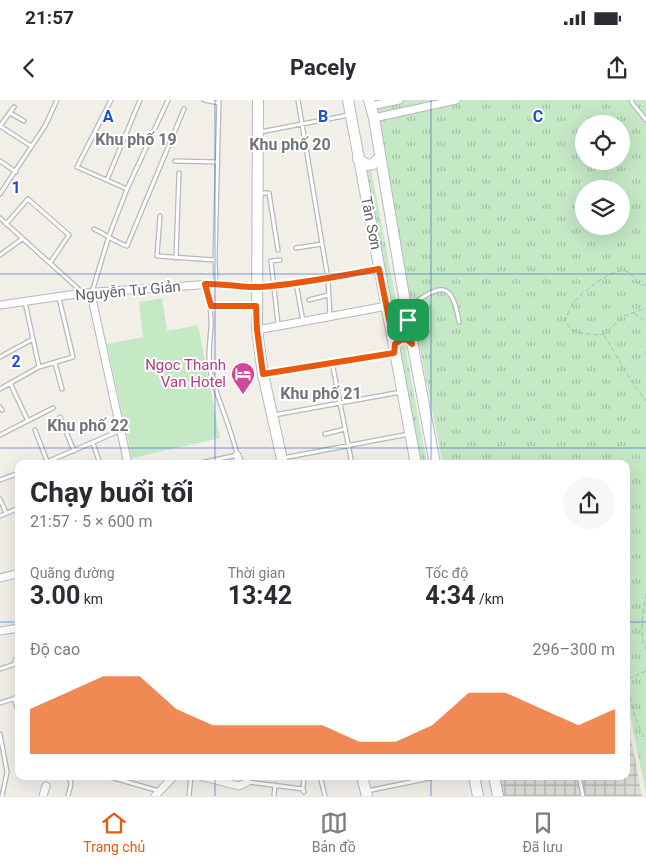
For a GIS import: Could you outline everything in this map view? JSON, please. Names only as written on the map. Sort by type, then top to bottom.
[{"type":"street","points":[[258,100],[257,330],[263,374],[283,460]]},
{"type":"street","name":"Tân Sơn","points":[[348,100],[415,460]]},
{"type":"street","points":[[370,103],[399,100]]},
{"type":"street","points":[[374,118],[418,104],[456,100]]},
{"type":"street","name":"Tân Sơn","points":[[370,103],[434,460]]},
{"type":"street","points":[[358,159],[367,165],[373,164],[380,157]]},
{"type":"street","name":"Nguyễn Tư Giản","points":[[0,305],[83,293],[92,294],[205,284],[257,287]]},
{"type":"street","points":[[92,294],[127,460]]},
{"type":"street","points":[[257,330],[387,306]]},
{"type":"street","points":[[390,324],[398,328],[403,326],[407,314]]},
{"type":"street","points":[[394,351],[395,344],[402,339],[408,340],[412,344]]},
{"type":"street","points":[[237,455],[239,460]]},
{"type":"street","points":[[0,578],[15,574]]},
{"type":"street","points":[[0,631],[15,629]]},
{"type":"street","points":[[157,793],[170,780]]},
{"type":"street","points":[[216,780],[239,786],[247,782]]},
{"type":"street","points":[[363,780],[367,794]]},
{"type":"street","points":[[475,780],[478,796]]},
{"type":"street","points":[[497,780],[498,796]]},
{"type":"street","points":[[43,796],[46,786]]},
{"type":"lane","points":[[0,194],[45,126],[56,100]]},
{"type":"lane","points":[[111,100],[77,167],[127,189]]},
{"type":"lane","points":[[107,180],[141,100]]},
{"type":"lane","points":[[92,294],[109,236],[127,189],[168,100]]},
{"type":"lane","points":[[204,100],[219,101],[216,284]]},
{"type":"lane","points":[[298,100],[328,279],[330,317]]},
{"type":"lane","points":[[631,100],[646,120]]},
{"type":"lane","points":[[14,107],[0,126],[31,146]]},
{"type":"lane","points":[[94,229],[127,246],[184,109]]},
{"type":"lane","points":[[10,113],[24,121]]},
{"type":"lane","points":[[257,132],[350,115]]},
{"type":"lane","points":[[0,161],[16,172]]},
{"type":"lane","points":[[175,161],[218,162]]},
{"type":"lane","points":[[176,258],[179,173]]},
{"type":"lane","points":[[257,192],[269,193],[278,250]]},
{"type":"lane","points":[[6,224],[28,199],[69,235],[50,263]]},
{"type":"lane","points":[[160,216],[157,256],[215,260]]},
{"type":"lane","points":[[0,218],[83,293]]},
{"type":"lane","points":[[0,255],[22,239]]},
{"type":"lane","points":[[296,248],[322,244]]},
{"type":"lane","points":[[278,325],[270,261],[280,260]]},
{"type":"lane","points":[[257,287],[328,279],[379,269]]},
{"type":"lane","points":[[296,282],[303,321]]},
{"type":"lane","points":[[205,284],[211,306],[210,373],[231,429],[237,455],[214,460]]},
{"type":"lane","points":[[407,314],[423,297],[439,289],[446,290],[456,300],[459,322]]},
{"type":"lane","points":[[309,300],[328,296]]},
{"type":"lane","points":[[0,389],[39,367],[73,357],[59,297]]},
{"type":"lane","points":[[26,302],[39,367]]},
{"type":"lane","points":[[211,306],[256,306]]},
{"type":"lane","points":[[0,357],[33,339]]},
{"type":"lane","points":[[263,374],[394,351]]},
{"type":"lane","points":[[332,362],[351,460]]},
{"type":"lane","points":[[55,363],[62,389]]},
{"type":"lane","points":[[10,383],[28,421]]},
{"type":"lane","points":[[272,416],[401,392]]},
{"type":"lane","points":[[0,434],[53,408]]},
{"type":"lane","points":[[60,417],[74,451]]},
{"type":"lane","points":[[325,434],[346,429]]},
{"type":"lane","points":[[36,430],[47,460]]},
{"type":"lane","points":[[57,460],[120,431]]},
{"type":"lane","points":[[287,460],[348,445],[410,434]]},
{"type":"lane","points":[[93,443],[99,460]]},
{"type":"lane","points":[[0,480],[15,474]]},
{"type":"lane","points":[[0,499],[6,513]]},
{"type":"lane","points":[[0,516],[15,510]]},
{"type":"lane","points":[[0,668],[15,664]]},
{"type":"lane","points":[[0,702],[15,698]]},
{"type":"lane","points":[[0,734],[7,772],[2,796]]},
{"type":"lane","points":[[68,796],[70,780]]},
{"type":"lane","points":[[126,780],[157,793]]},
{"type":"lane","points":[[189,796],[191,780]]},
{"type":"lane","points":[[247,782],[303,790],[304,780]]},
{"type":"lane","points":[[321,780],[325,796]]},
{"type":"lane","points":[[367,794],[424,780]]},
{"type":"lane","points":[[580,780],[583,796]]},
{"type":"lane","points":[[274,796],[275,785]]},
{"type":"path","points":[[646,285],[640,285],[625,270],[616,272],[605,277],[575,300],[568,312],[566,321],[570,328],[587,335],[604,334],[624,316],[646,308]]},
{"type":"path","points":[[633,313],[646,322]]},
{"type":"path","points":[[604,334],[630,379],[646,402]]},
{"type":"path","points":[[646,594],[642,628],[642,640],[646,649]]},
{"type":"path","points":[[630,678],[646,671]]},
{"type":"path","points":[[630,694],[636,722],[646,740]]},
{"type":"shaded area","points":[[630,733],[642,796],[502,796],[499,780],[630,780]]},
{"type":"green space","points":[[370,100],[646,100],[646,794],[630,714],[630,460],[442,460]]},
{"type":"green space","points":[[371,169],[399,316],[387,319],[360,172]]},
{"type":"green space","points":[[162,298],[167,331],[198,325],[220,438],[132,458],[107,344],[143,337],[139,302]]},
{"type":"green space","points":[[405,346],[426,460],[415,460],[393,348]]},
{"type":"place","name":"Ngoc Thanh Van Hotel","points":[[243,395]]},
{"type":"district","name":"Khu phố 19","points":[[136,139]]},
{"type":"district","name":"Khu phố 20","points":[[290,144]]},
{"type":"district","name":"Khu phố 21","points":[[321,393]]},
{"type":"district","name":"Khu phố 22","points":[[88,425]]},
{"type":"route","points":[[379,269],[390,324],[394,328],[398,328],[403,326],[408,320],[412,344],[406,339],[397,341],[394,353],[263,374],[256,306],[211,306],[205,284],[274,286],[328,279],[379,269]]}]
